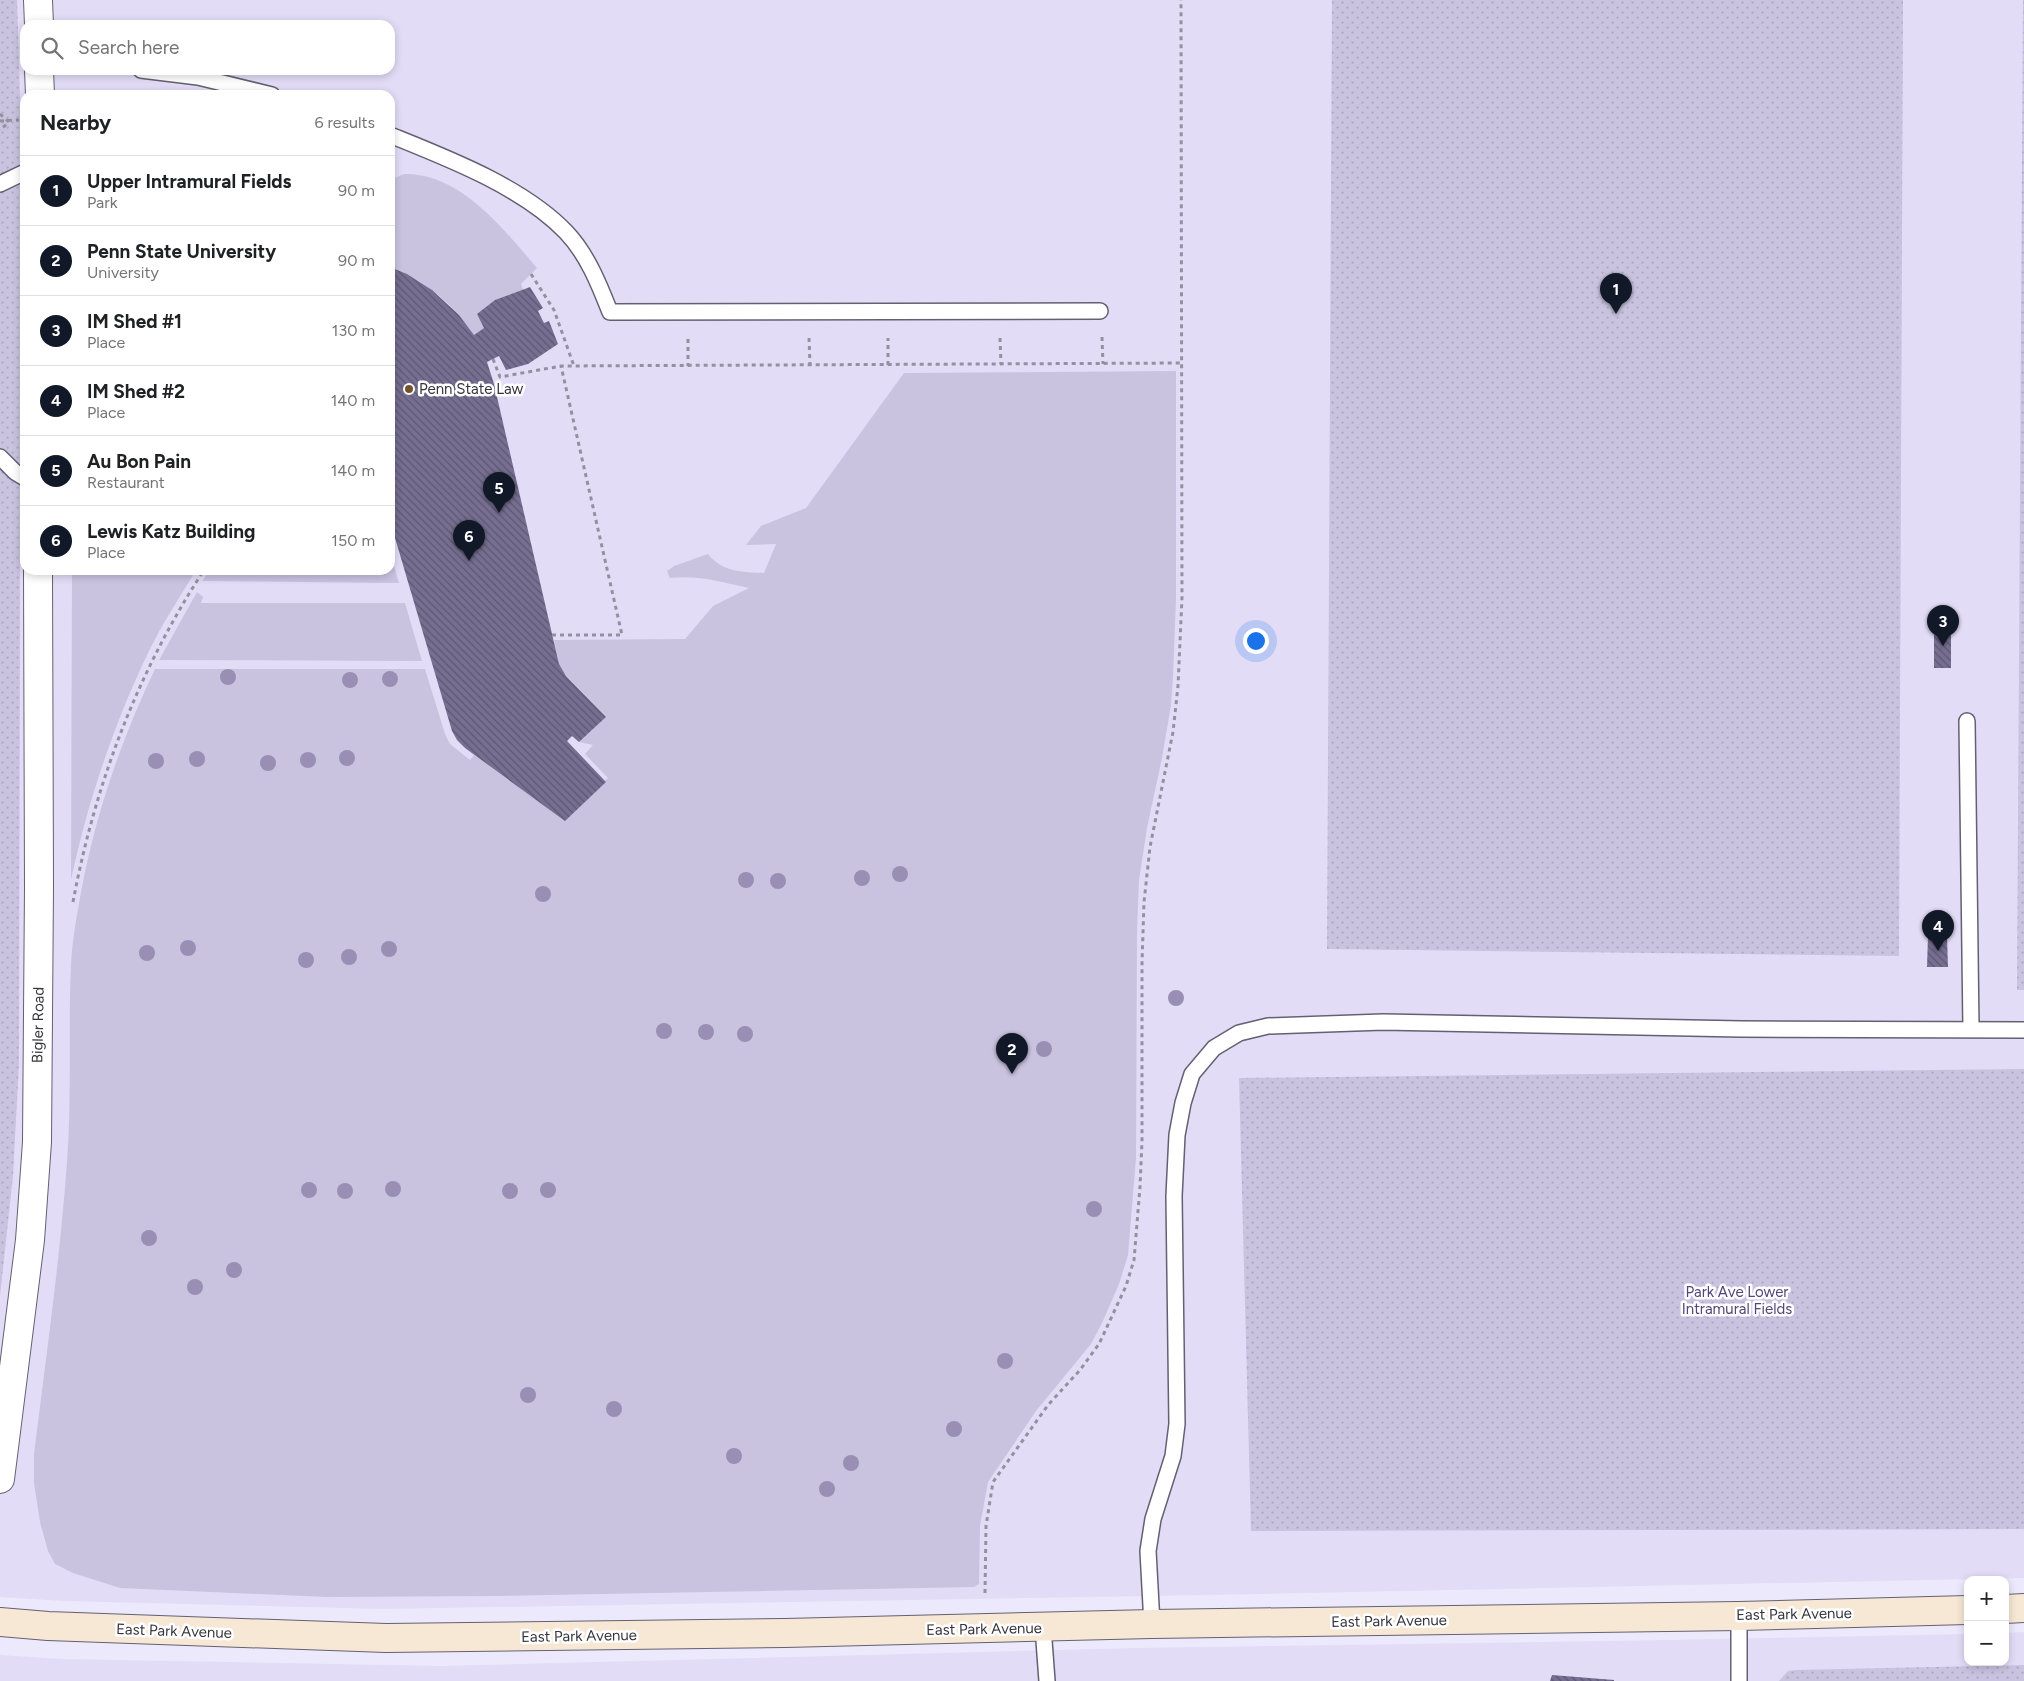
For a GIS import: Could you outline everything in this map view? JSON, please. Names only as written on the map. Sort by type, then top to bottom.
[{"type":"main road","points":[[2009,1609],[2024,1608]]},
{"type":"main road","name":"East Park Avenue","points":[[0,1622],[48,1626],[386,1638],[795,1633],[1152,1624],[1739,1616],[1964,1610]]},
{"type":"street","points":[[38,0],[39,20]]},
{"type":"street","points":[[39,75],[40,90]]},
{"type":"street","name":"Bigler Road","points":[[0,1479],[30,1240],[37,1142],[39,887],[38,575]]},
{"type":"lane","points":[[182,75],[251,90]]},
{"type":"lane","points":[[395,137],[441,155],[499,184],[534,206],[566,232],[589,264],[610,312],[1100,310]]},
{"type":"lane","points":[[0,184],[20,174]]},
{"type":"lane","points":[[0,457],[20,475]]},
{"type":"lane","points":[[1967,721],[1971,1030]]},
{"type":"lane","points":[[1152,1624],[1148,1550],[1153,1519],[1173,1456],[1177,1424],[1174,1196],[1176,1135],[1183,1102],[1192,1074],[1214,1048],[1239,1034],[1268,1026],[1383,1022],[1741,1029],[2024,1030]]},
{"type":"lane","points":[[1739,1616],[1739,1681]]},
{"type":"lane","points":[[1043,1628],[1047,1681]]},
{"type":"path","points":[[985,1593],[986,1526],[993,1482],[1048,1405],[1080,1370],[1099,1344],[1122,1294],[1134,1260],[1142,1141],[1144,902],[1150,847],[1172,732],[1178,686],[1182,598],[1181,0]]},
{"type":"path","points":[[0,114],[9,122]]},
{"type":"path","points":[[0,121],[20,120]]},
{"type":"path","points":[[0,130],[9,122]]},
{"type":"path","points":[[532,274],[554,310],[574,366]]},
{"type":"path","points":[[493,359],[500,377],[561,366],[1182,364]]},
{"type":"path","points":[[552,635],[622,635],[561,366]]},
{"type":"path","points":[[72,908],[83,854],[114,750],[150,665],[201,575]]},
{"type":"shaded area","points":[[0,0],[2024,0],[2024,1578],[1964,1576],[1964,1579],[1211,1595],[383,1609],[63,1601],[0,1597]]},
{"type":"shaded area","points":[[2024,1632],[2024,1681],[0,1681],[0,1655],[63,1659],[442,1666],[1136,1648],[1964,1634],[1964,1666],[2009,1666],[2009,1633]]},
{"type":"green space","points":[[0,0],[17,0],[20,95],[19,1063],[13,1176],[0,1296]]},
{"type":"green space","points":[[1332,0],[1903,0],[1899,956],[1327,949]]},
{"type":"green space","points":[[2023,0],[2024,990],[2017,990]]},
{"type":"green space","points":[[404,174],[425,176],[444,183],[462,193],[495,221],[537,268],[521,284],[523,290],[484,328],[474,335],[457,313],[437,294],[415,279],[395,269],[395,178]]},
{"type":"green space","points":[[1176,371],[1176,598],[1173,677],[1171,705],[1139,880],[1136,1158],[1128,1255],[1119,1284],[1091,1344],[1036,1411],[988,1482],[980,1526],[979,1584],[974,1587],[497,1596],[327,1597],[120,1588],[73,1573],[55,1564],[48,1551],[40,1522],[34,1483],[34,1454],[57,1272],[67,1162],[72,948],[86,868],[101,810],[130,724],[155,669],[425,669],[445,734],[450,744],[470,760],[474,755],[565,820],[608,778],[585,754],[593,745],[579,742],[606,717],[564,673],[559,664],[554,640],[685,639],[713,606],[749,588],[701,578],[670,578],[667,571],[674,566],[708,554],[726,568],[764,573],[776,544],[746,545],[761,526],[806,508],[904,373]]},
{"type":"green space","points":[[395,569],[399,583],[202,581],[206,575],[395,575]]},
{"type":"green space","points":[[72,575],[193,575],[153,642],[135,680],[103,764],[85,821],[71,880]]},
{"type":"green space","points":[[197,592],[203,597],[201,603],[405,603],[422,661],[159,660]]},
{"type":"green space","name":"Park Ave Lower Intramural Fields","points":[[2024,1069],[2024,1529],[1251,1531],[1239,1078]]},
{"type":"green space","points":[[2024,1665],[2024,1681],[1779,1681],[1788,1671],[1796,1670]]},
{"type":"building","points":[[395,269],[407,274],[432,290],[459,315],[474,335],[484,328],[477,314],[495,300],[530,287],[543,308],[538,311],[544,323],[549,321],[558,344],[528,364],[506,370],[499,356],[487,362],[494,384],[559,664],[566,676],[606,717],[579,742],[572,736],[567,741],[606,782],[565,821],[465,748],[452,731],[395,538]]},
{"type":"building","points":[[1951,624],[1951,668],[1934,668],[1934,625]]},
{"type":"building","points":[[1928,936],[1947,936],[1948,967],[1927,967]]},
{"type":"building","points":[[1552,1675],[1614,1680],[1614,1681],[1550,1681]]},
{"type":"place","name":"Upper Intramural Fields","points":[[1616,314]]},
{"type":"place","name":"Penn State Law","points":[[409,389]]},
{"type":"place","name":"Au Bon Pain","points":[[499,513]]},
{"type":"place","name":"Lewis Katz Building","points":[[469,561]]},
{"type":"place","name":"IM Shed #1","points":[[1943,646]]},
{"type":"place","name":"IM Shed #2","points":[[1938,951]]},
{"type":"place","name":"Penn State University","points":[[1012,1074]]}]
